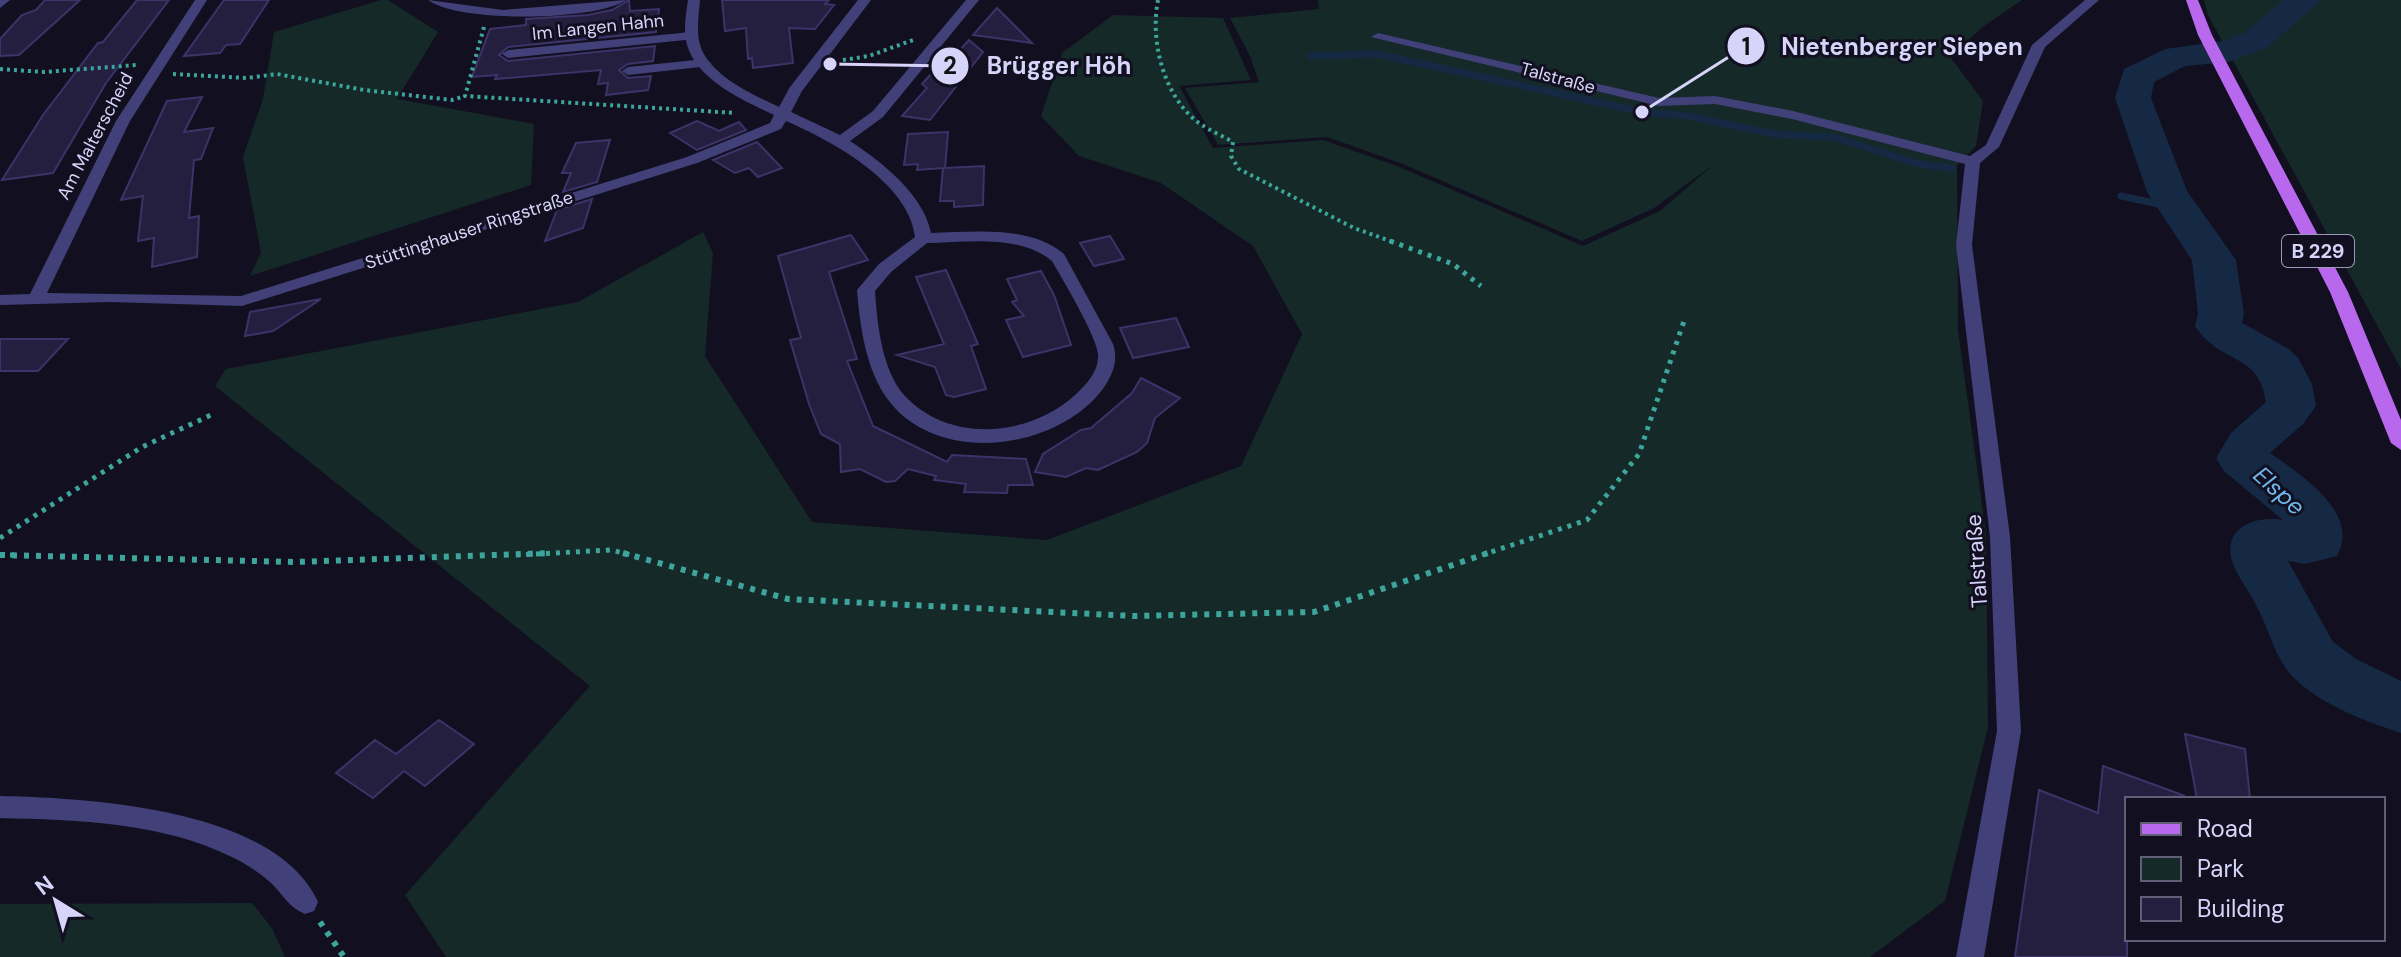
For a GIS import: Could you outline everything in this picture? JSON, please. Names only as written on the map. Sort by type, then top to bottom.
[{"type":"main road","name":"B 229","points":[[2192,0],[2205,35],[2223,63],[2339,292],[2401,443]]},
{"type":"street","name":"Am Malterscheid","points":[[37,297],[100,163],[156,65],[201,0]]},
{"type":"street","points":[[434,0],[488,14],[562,10],[620,0]]},
{"type":"street","name":"Im Langen Hahn","points":[[694,0],[691,36],[696,52],[705,63],[759,102],[841,141],[870,161],[912,203],[922,221],[923,238]]},
{"type":"street","name":"Stüttinghauser Ringstraße","points":[[0,300],[37,297],[242,301],[692,160],[756,137],[776,126],[795,90],[865,0]]},
{"type":"street","points":[[841,141],[878,114],[973,0]]},
{"type":"street","points":[[1973,161],[1992,147],[2039,45],[2093,0]]},
{"type":"street","name":"Talstraße","points":[[1378,37],[1659,102],[1715,100],[1793,115],[1973,161],[1964,245],[2000,537],[2009,731],[1970,957]]},
{"type":"street","points":[[923,238],[1007,239],[1037,246],[1057,255],[1107,353],[1102,379],[1083,401],[1057,421],[1019,434],[991,436],[952,433],[922,419],[897,398],[867,321],[866,290],[885,268],[923,238]]},
{"type":"street","points":[[0,807],[76,809],[152,820],[196,832],[235,845],[289,879],[305,902]]},
{"type":"lane","name":"Im Langen Hahn","points":[[508,54],[691,36]]},
{"type":"lane","points":[[628,71],[705,63]]},
{"type":"path","points":[[1158,0],[1158,47],[1171,83],[1191,117],[1233,142],[1231,156],[1239,169],[1354,228],[1453,264],[1481,286]]},
{"type":"path","points":[[465,96],[488,14]]},
{"type":"path","points":[[848,60],[921,36]]},
{"type":"path","points":[[0,69],[44,72],[156,65],[160,72],[174,74],[247,78],[277,74],[364,90],[452,100],[465,96],[738,113],[759,102]]},
{"type":"path","points":[[0,555],[295,562],[454,559],[611,550],[788,599],[1133,616],[1314,612],[1587,520],[1639,454],[1685,318]]},
{"type":"path","points":[[0,538],[142,447],[213,414]]},
{"type":"path","points":[[305,902],[344,957]]},
{"type":"green space","points":[[388,0],[438,32],[397,99],[534,124],[531,185],[250,276],[261,253],[243,157],[263,99],[274,32]]},
{"type":"green space","points":[[1318,0],[2022,0],[1981,28],[1951,58],[1983,101],[1976,146],[1957,165],[1958,330],[1986,534],[1988,727],[1945,901],[1870,957],[446,957],[405,895],[590,686],[215,386],[226,369],[578,302],[703,232],[713,253],[705,356],[812,522],[1047,540],[1241,466],[1302,334],[1253,246],[1161,183],[1079,156],[1041,116],[1062,53],[1113,15],[1223,18],[1251,80],[1179,86],[1213,148],[1323,140],[1397,166],[1583,246],[1660,211],[1713,165],[1654,208],[1582,241],[1403,164],[1327,137],[1218,145],[1185,88],[1259,82],[1250,56],[1230,18],[1319,9]]},
{"type":"green space","points":[[2204,0],[2401,0],[2401,369],[2208,15]]},
{"type":"green space","points":[[252,903],[272,928],[285,957],[0,957],[0,904]]},
{"type":"building","points":[[45,0],[80,0],[19,55],[0,56],[0,39],[22,15],[36,10]]},
{"type":"building","points":[[137,0],[169,0],[106,83],[53,173],[2,180],[43,115],[98,43],[103,42]]},
{"type":"building","points":[[224,0],[269,0],[240,44],[226,45],[220,53],[184,56]]},
{"type":"building","points":[[629,0],[630,11],[659,9],[656,32],[508,47],[499,55],[508,61],[655,46],[653,61],[628,64],[619,70],[628,78],[651,76],[648,90],[606,95],[608,83],[598,84],[601,70],[495,79],[497,75],[472,77],[490,29],[526,25],[526,19],[588,15],[612,10]]},
{"type":"building","points":[[722,0],[829,0],[825,4],[834,5],[815,29],[789,28],[793,63],[753,68],[752,58],[748,59],[746,28],[725,31]]},
{"type":"building","points":[[997,8],[1032,43],[973,35]]},
{"type":"building","points":[[969,40],[983,52],[930,120],[902,116],[927,88],[922,84],[932,73],[942,70]]},
{"type":"building","points":[[202,97],[184,132],[213,128],[201,159],[194,160],[189,218],[199,216],[197,257],[152,267],[154,238],[138,241],[143,196],[121,200],[167,101]]},
{"type":"building","points":[[697,121],[719,131],[739,122],[746,130],[697,150],[670,133]]},
{"type":"building","points":[[948,132],[945,168],[984,166],[983,205],[954,207],[954,201],[940,201],[943,168],[917,170],[918,164],[904,165],[908,134]]},
{"type":"building","points":[[610,140],[597,182],[563,192],[571,173],[562,173],[576,143]]},
{"type":"building","points":[[757,142],[782,168],[758,177],[749,168],[735,173],[713,160]]},
{"type":"building","points":[[592,199],[583,228],[545,241],[557,210]]},
{"type":"building","points":[[851,235],[868,260],[829,272],[857,359],[847,361],[873,426],[947,462],[952,455],[1026,459],[1033,485],[1008,485],[1007,493],[964,492],[966,484],[934,480],[936,476],[908,469],[895,481],[886,482],[860,469],[841,472],[840,444],[821,434],[790,340],[801,338],[778,256]]},
{"type":"building","points":[[1110,236],[1124,259],[1094,266],[1080,243]]},
{"type":"building","points":[[946,270],[978,344],[971,346],[986,389],[954,397],[946,395],[935,367],[897,355],[944,344],[916,277]]},
{"type":"building","points":[[1041,271],[1054,295],[1071,345],[1023,357],[1006,320],[1024,316],[1012,302],[1017,300],[1007,279]]},
{"type":"building","points":[[321,299],[273,331],[245,336],[250,312]]},
{"type":"building","points":[[1176,318],[1189,347],[1133,358],[1120,328]]},
{"type":"building","points":[[0,339],[68,339],[38,371],[0,371]]},
{"type":"building","points":[[1141,378],[1180,398],[1155,418],[1147,443],[1137,452],[1098,470],[1086,468],[1066,477],[1035,472],[1043,454],[1081,430],[1091,428],[1132,393]]},
{"type":"building","points":[[439,720],[474,744],[425,786],[404,771],[373,798],[336,773],[375,740],[396,754]]},
{"type":"building","points":[[2185,734],[2245,749],[2250,797],[2197,797]]},
{"type":"building","points":[[2103,766],[2185,796],[2125,797],[2127,957],[2015,957],[2039,790],[2098,813]]},
{"type":"waterway","name":"Elspe","points":[[2304,0],[2256,40],[2228,51],[2177,56],[2137,77],[2133,98],[2167,192],[2214,260],[2221,314],[2218,326],[2239,344],[2272,360],[2281,369],[2287,384],[2291,406],[2249,445],[2242,458],[2301,506],[2316,529],[2318,542],[2305,544],[2265,537],[2258,542],[2264,571],[2284,603],[2300,643],[2312,658],[2348,684],[2401,708]]},
{"type":"waterway","points":[[1310,56],[1377,54],[1642,112],[1688,116],[1775,134],[1833,137],[1919,164],[1952,168]]},
{"type":"waterway","points":[[2121,196],[2178,208]]},
{"type":"place","name":"Brügger Höh","points":[[830,64]]},
{"type":"place","name":"Nietenberger Siepen","points":[[1642,112]]}]
